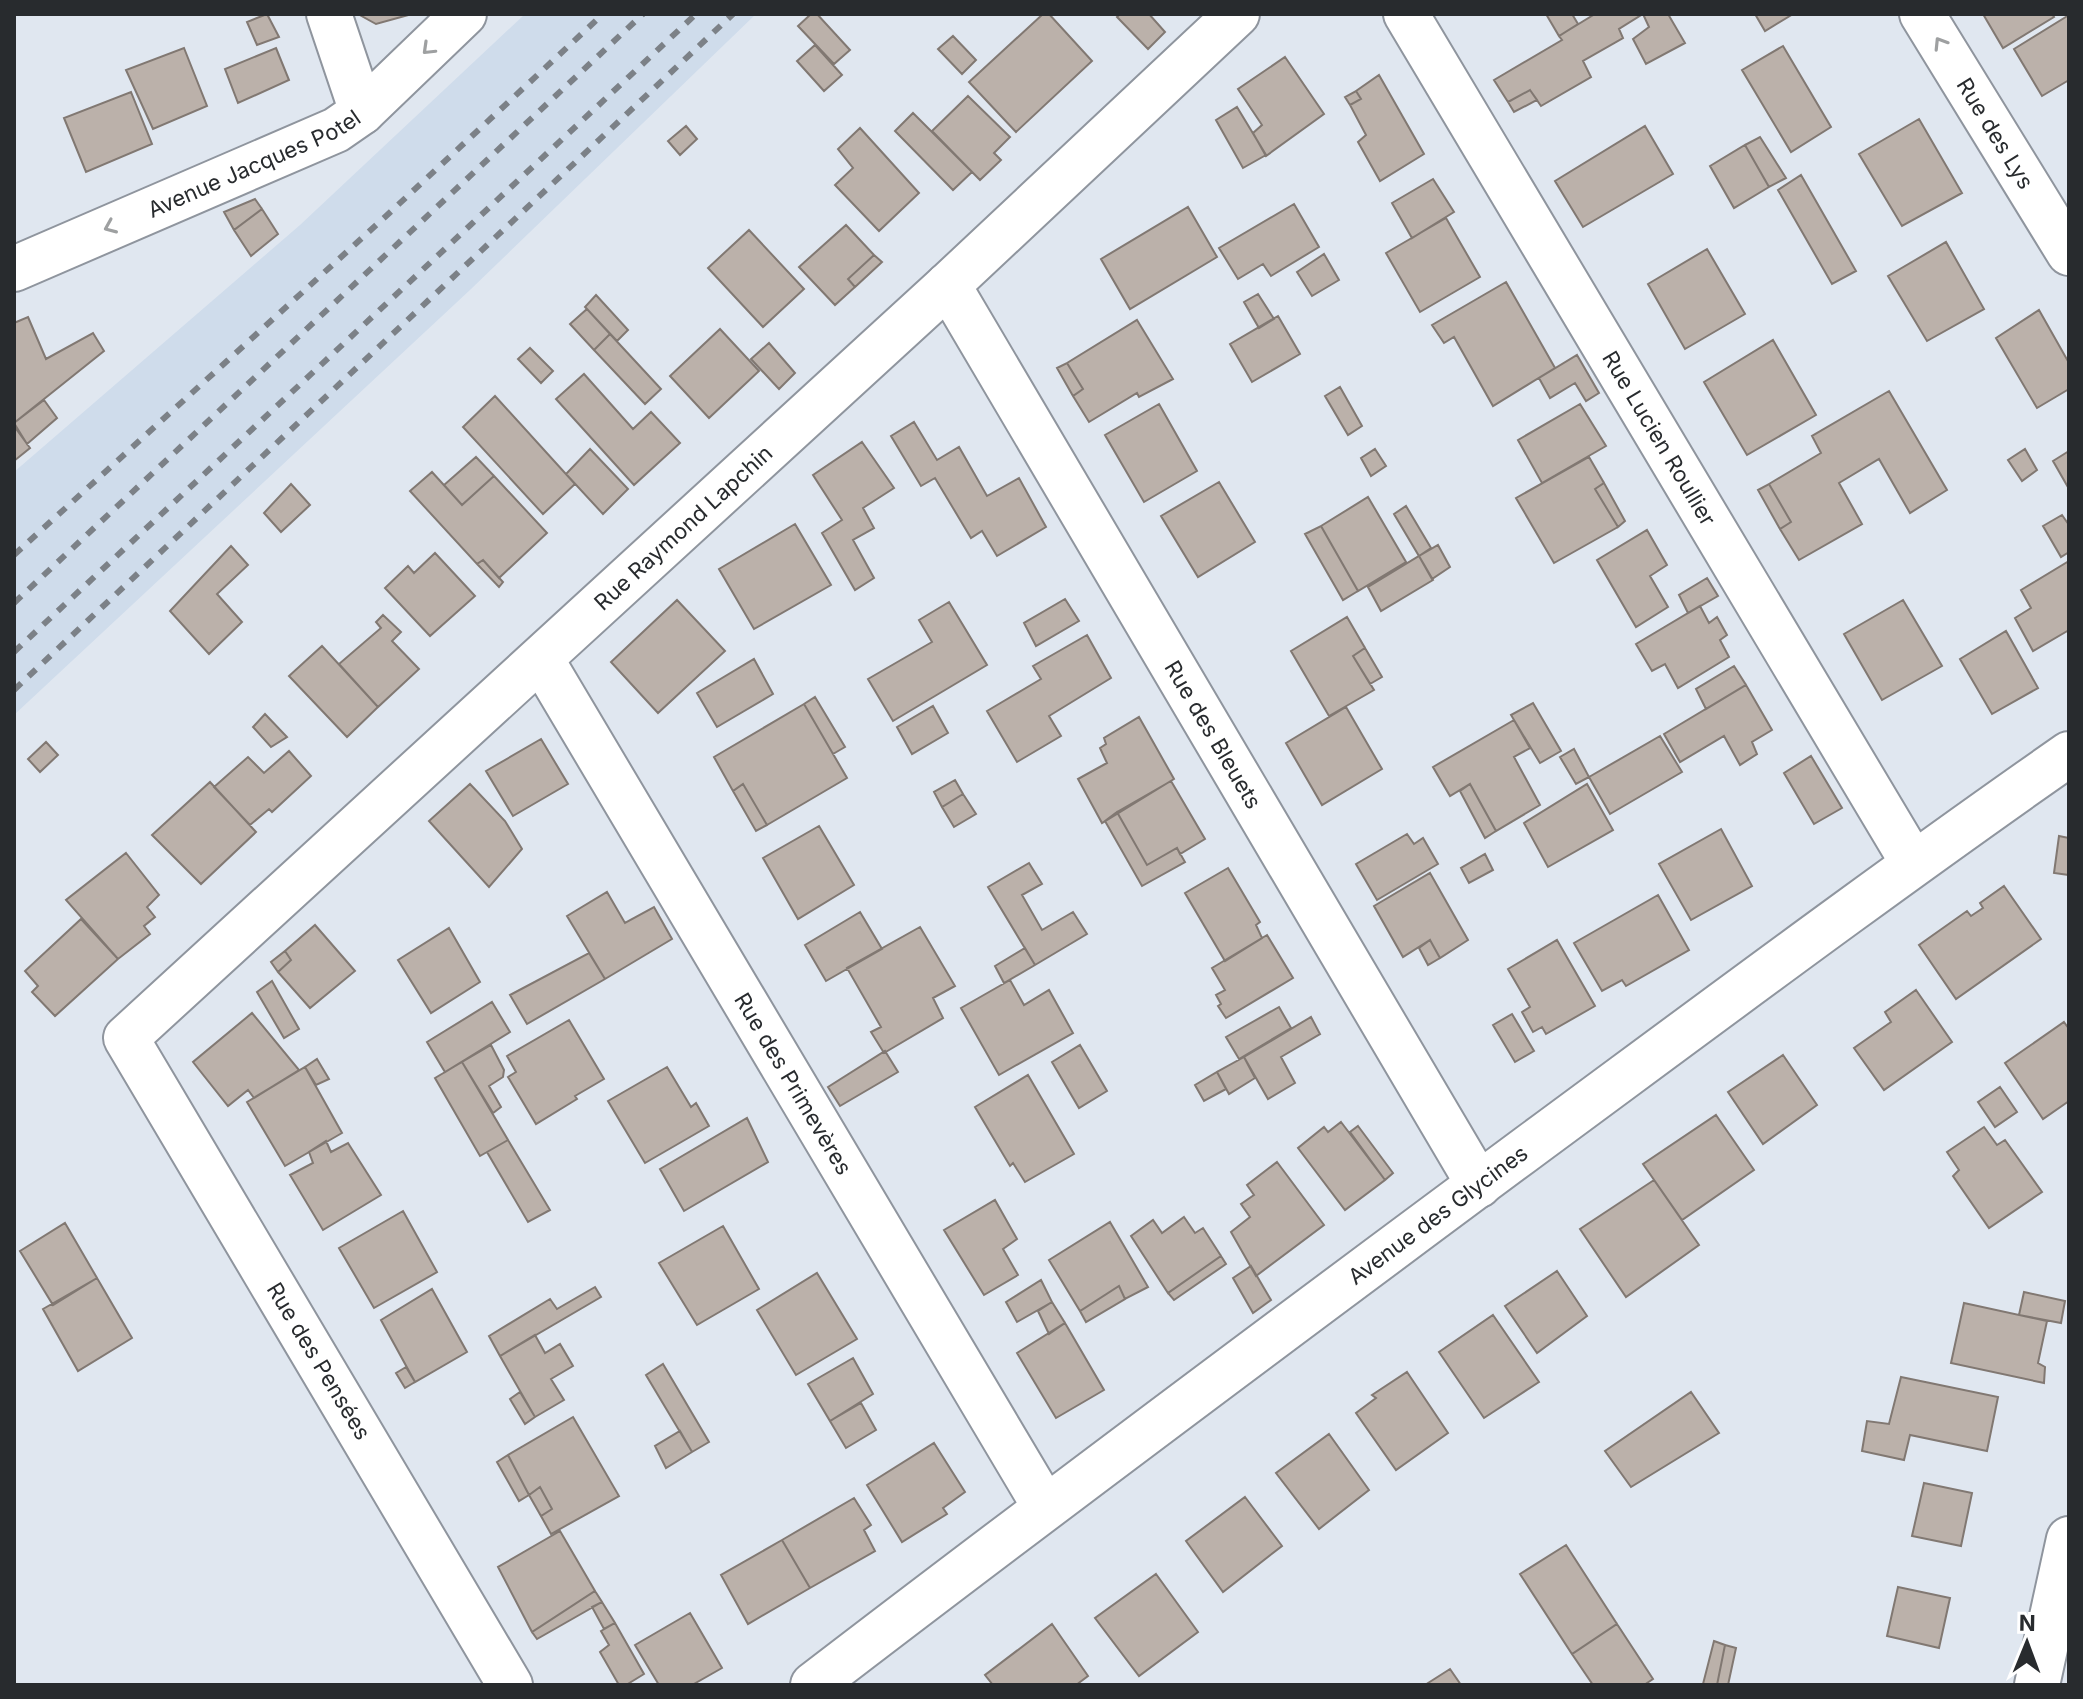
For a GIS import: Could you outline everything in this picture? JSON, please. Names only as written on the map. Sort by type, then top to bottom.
[{"type":"street","points":[[329,14],[362,112]]},
{"type":"street","name":"Avenue Jacques Potel","points":[[14,269],[336,130],[362,112],[464,14]]},
{"type":"street","name":"Rue Raymond Lapchin","points":[[126,1038],[948,285],[1237,14]]},
{"type":"street","name":"Rue Lucien Roullier","points":[[1406,14],[1913,863]]},
{"type":"street","name":"Rue des Lys","points":[[1922,14],[2069,253]]},
{"type":"street","name":"Rue des Bleuets","points":[[948,285],[1479,1185]]},
{"type":"street","name":"Rue des Primevères","points":[[541,659],[1045,1507]]},
{"type":"street","name":"Avenue des Glycines","points":[[813,1685],[1045,1507],[1913,863],[2069,754]]},
{"type":"street","name":"Rue des Pensées","points":[[126,1038],[510,1685]]},
{"type":"street","points":[[2037,1685],[2069,1539]]},
{"type":"shaded area","points":[[525,14],[756,14],[470,290],[14,715],[14,472],[300,225]]},
{"type":"building","points":[[267,14],[279,37],[257,45],[247,22]]},
{"type":"building","points":[[358,14],[412,14],[376,24]]},
{"type":"building","points":[[811,14],[817,14],[850,50],[834,64],[798,26]]},
{"type":"building","points":[[1043,14],[1049,14],[1092,61],[1016,132],[969,82]]},
{"type":"building","points":[[1120,14],[1149,14],[1165,32],[1148,49],[1117,17]]},
{"type":"building","points":[[1546,14],[1572,14],[1578,24],[1559,36]]},
{"type":"building","points":[[1595,14],[1643,14],[1619,29],[1623,38],[1583,61],[1591,77],[1541,106],[1530,90],[1508,102],[1494,80],[1562,40],[1559,36]]},
{"type":"building","points":[[1643,14],[1668,14],[1685,43],[1646,64],[1633,39],[1649,27]]},
{"type":"building","points":[[1755,14],[1793,14],[1765,31]]},
{"type":"building","points":[[1983,14],[2052,14],[2054,17],[2003,48]]},
{"type":"building","points":[[2069,15],[2069,80],[2042,96],[2014,49]]},
{"type":"building","points":[[953,36],[976,60],[962,74],[938,49]]},
{"type":"building","points":[[815,45],[842,75],[824,91],[797,61]]},
{"type":"building","points":[[1783,46],[1831,127],[1791,152],[1742,70]]},
{"type":"building","points":[[184,48],[207,106],[153,129],[126,70]]},
{"type":"building","points":[[276,48],[289,80],[238,103],[225,69]]},
{"type":"building","points":[[1285,57],[1324,114],[1266,156],[1253,133],[1262,125],[1238,89]]},
{"type":"building","points":[[1379,75],[1424,154],[1380,181],[1358,142],[1366,135],[1350,105],[1361,99],[1356,91]]},
{"type":"building","points":[[1530,90],[1537,100],[1514,112],[1508,102]]},
{"type":"building","points":[[1356,91],[1361,99],[1350,105],[1345,97]]},
{"type":"building","points":[[131,92],[152,144],[86,172],[64,118]]},
{"type":"building","points":[[968,96],[1010,137],[994,153],[1001,160],[980,180],[932,131]]},
{"type":"building","points":[[1237,107],[1266,155],[1243,168],[1216,120]]},
{"type":"building","points":[[913,113],[972,172],[953,190],[895,131]]},
{"type":"building","points":[[1919,119],[1962,193],[1902,226],[1859,154]]},
{"type":"building","points":[[686,126],[697,139],[680,155],[668,141]]},
{"type":"building","points":[[1645,126],[1673,174],[1583,227],[1555,181]]},
{"type":"building","points":[[860,128],[919,193],[879,231],[835,185],[853,168],[838,149]]},
{"type":"building","points":[[1760,137],[1786,178],[1769,187],[1745,145]]},
{"type":"building","points":[[1745,145],[1769,187],[1734,208],[1710,166]]},
{"type":"building","points":[[1801,175],[1856,271],[1832,284],[1778,190]]},
{"type":"building","points":[[1433,179],[1454,212],[1412,238],[1392,203]]},
{"type":"building","points":[[255,199],[262,209],[234,230],[224,212]]},
{"type":"building","points":[[1294,204],[1319,247],[1271,276],[1263,264],[1238,279],[1219,248]]},
{"type":"building","points":[[1188,207],[1217,257],[1130,309],[1101,259]]},
{"type":"building","points":[[262,209],[278,234],[251,256],[234,230]]},
{"type":"building","points":[[1446,218],[1480,277],[1420,312],[1386,253]]},
{"type":"building","points":[[846,225],[874,255],[848,279],[855,287],[835,305],[799,267]]},
{"type":"building","points":[[749,230],[804,289],[763,327],[708,268]]},
{"type":"building","points":[[1946,242],[1984,309],[1927,341],[1888,276]]},
{"type":"building","points":[[1707,249],[1745,314],[1685,349],[1648,284]]},
{"type":"building","points":[[1324,254],[1339,280],[1312,296],[1297,272]]},
{"type":"building","points":[[874,255],[882,262],[855,287],[848,279]]},
{"type":"building","points":[[1506,282],[1555,368],[1493,406],[1454,337],[1444,343],[1432,325]]},
{"type":"building","points":[[1258,294],[1274,319],[1259,328],[1244,302]]},
{"type":"building","points":[[596,295],[628,330],[617,341],[585,307]]},
{"type":"building","points":[[587,309],[610,334],[594,350],[570,324]]},
{"type":"building","points":[[2039,310],[2069,363],[2069,389],[2037,408],[1996,338]]},
{"type":"building","points":[[1278,316],[1300,354],[1252,382],[1230,344]]},
{"type":"building","points":[[28,317],[46,359],[93,333],[104,351],[14,423],[14,323]]},
{"type":"building","points":[[1137,320],[1173,379],[1139,397],[1137,393],[1089,422],[1073,396],[1083,389],[1067,363]]},
{"type":"building","points":[[720,329],[759,371],[709,418],[670,376]]},
{"type":"building","points":[[610,334],[661,389],[645,404],[594,350]]},
{"type":"building","points":[[1773,340],[1816,415],[1747,455],[1704,382]]},
{"type":"building","points":[[769,343],[795,373],[779,389],[751,359]]},
{"type":"building","points":[[530,348],[553,371],[541,383],[518,359]]},
{"type":"building","points":[[1577,355],[1599,393],[1586,401],[1575,383],[1550,398],[1539,378]]},
{"type":"building","points":[[1067,363],[1083,389],[1073,396],[1057,368]]},
{"type":"building","points":[[584,374],[633,429],[651,412],[680,443],[634,485],[556,399]]},
{"type":"building","points":[[1340,387],[1362,426],[1348,435],[1325,396]]},
{"type":"building","points":[[1889,391],[1947,490],[1910,513],[1879,459],[1839,483],[1862,524],[1799,560],[1780,529],[1791,522],[1769,484],[1821,453],[1812,436]]},
{"type":"building","points":[[495,396],[575,484],[543,514],[463,427]]},
{"type":"building","points":[[44,400],[57,418],[27,444],[14,423]]},
{"type":"building","points":[[1159,404],[1197,471],[1144,502],[1105,435]]},
{"type":"building","points":[[1580,404],[1606,446],[1542,483],[1518,440]]},
{"type":"building","points":[[914,422],[937,460],[959,447],[987,496],[1019,478],[1046,527],[997,556],[982,531],[971,538],[935,478],[921,486],[891,436]]},
{"type":"building","points":[[14,426],[30,448],[14,461]]},
{"type":"building","points":[[862,442],[894,488],[863,508],[874,528],[853,540],[874,578],[855,590],[822,533],[842,520],[813,475]]},
{"type":"building","points":[[590,449],[628,489],[603,514],[566,474]]},
{"type":"building","points":[[1375,449],[1386,466],[1371,476],[1361,458]]},
{"type":"building","points":[[2025,449],[2037,470],[2022,481],[2008,460]]},
{"type":"building","points":[[2069,451],[2069,489],[2053,461]]},
{"type":"building","points":[[476,457],[494,476],[462,505],[444,485]]},
{"type":"building","points":[[1589,457],[1604,483],[1595,489],[1618,527],[1554,563],[1516,498]]},
{"type":"building","points":[[432,472],[462,505],[494,476],[547,533],[499,578],[483,560],[477,564],[410,491]]},
{"type":"building","points":[[1219,482],[1255,542],[1198,577],[1161,516]]},
{"type":"building","points":[[1604,483],[1625,521],[1618,527],[1595,489]]},
{"type":"building","points":[[291,484],[310,505],[281,532],[264,513]]},
{"type":"building","points":[[1769,484],[1791,522],[1780,529],[1758,490]]},
{"type":"building","points":[[1368,497],[1406,562],[1358,591],[1321,526]]},
{"type":"building","points":[[1406,506],[1431,548],[1419,556],[1394,514]]},
{"type":"building","points":[[2062,515],[2069,525],[2069,552],[2061,557],[2043,526]]},
{"type":"building","points":[[795,524],[831,585],[754,629],[719,569]]},
{"type":"building","points":[[1321,526],[1358,591],[1343,600],[1305,534]]},
{"type":"building","points":[[1647,530],[1667,565],[1650,576],[1668,607],[1636,627],[1597,560]]},
{"type":"building","points":[[1438,545],[1450,567],[1432,579],[1419,556]]},
{"type":"building","points":[[231,546],[248,565],[217,594],[242,622],[209,654],[170,611]]},
{"type":"building","points":[[435,553],[475,596],[430,636],[385,588],[408,566],[414,573]]},
{"type":"building","points":[[1419,556],[1433,580],[1381,611],[1368,587]]},
{"type":"building","points":[[483,560],[503,582],[499,587],[477,564]]},
{"type":"building","points":[[2069,561],[2069,630],[2033,651],[2015,618],[2031,608],[2021,590]]},
{"type":"building","points":[[1707,578],[1718,596],[1688,613],[1679,595]]},
{"type":"building","points":[[1065,599],[1079,621],[1036,646],[1024,623]]},
{"type":"building","points":[[677,600],[725,651],[658,713],[611,662]]},
{"type":"building","points":[[1903,600],[1942,666],[1882,700],[1844,634]]},
{"type":"building","points":[[949,602],[987,665],[893,721],[868,679],[932,642],[919,620]]},
{"type":"building","points":[[1700,606],[1709,623],[1717,617],[1727,635],[1720,640],[1729,657],[1678,688],[1665,664],[1652,671],[1636,644]]},
{"type":"building","points":[[383,615],[401,632],[392,641],[419,669],[378,707],[339,664],[381,628],[376,622]]},
{"type":"building","points":[[1347,617],[1365,648],[1353,656],[1374,690],[1329,716],[1291,651]]},
{"type":"building","points":[[2006,631],[2038,688],[1992,714],[1960,659]]},
{"type":"building","points":[[1087,635],[1111,678],[1049,716],[1061,736],[1017,762],[987,711],[1041,679],[1033,666]]},
{"type":"building","points":[[322,646],[378,707],[347,737],[289,676]]},
{"type":"building","points":[[1365,648],[1382,677],[1370,684],[1353,656]]},
{"type":"building","points":[[754,659],[773,694],[717,727],[697,693]]},
{"type":"building","points":[[1734,666],[1746,685],[1706,709],[1696,689]]},
{"type":"building","points":[[1746,685],[1772,730],[1752,742],[1757,754],[1740,765],[1724,736],[1680,762],[1664,734]]},
{"type":"building","points":[[815,697],[845,747],[833,754],[804,704]]},
{"type":"building","points":[[1533,703],[1561,751],[1540,763],[1511,715]]},
{"type":"building","points":[[804,704],[847,778],[767,825],[743,784],[733,791],[714,757]]},
{"type":"building","points":[[933,706],[948,733],[912,754],[897,727]]},
{"type":"building","points":[[1346,707],[1382,769],[1322,805],[1286,743]]},
{"type":"building","points":[[265,714],[287,737],[271,747],[253,727]]},
{"type":"building","points":[[1139,717],[1174,779],[1102,823],[1078,779],[1107,763],[1100,748],[1106,744],[1104,738]]},
{"type":"building","points":[[1514,720],[1530,748],[1514,757],[1540,805],[1496,831],[1470,784],[1450,796],[1433,767]]},
{"type":"building","points":[[1660,736],[1682,772],[1610,814],[1589,777]]},
{"type":"building","points":[[541,739],[568,784],[513,816],[486,771]]},
{"type":"building","points":[[46,742],[58,755],[40,772],[28,759]]},
{"type":"building","points":[[1574,749],[1589,777],[1576,784],[1560,757]]},
{"type":"building","points":[[289,751],[311,776],[272,812],[269,809],[250,825],[214,787],[248,757],[264,773]]},
{"type":"building","points":[[1811,756],[1842,808],[1814,824],[1784,773]]},
{"type":"building","points":[[955,780],[963,794],[942,807],[934,792]]},
{"type":"building","points":[[1171,781],[1205,839],[1180,854],[1177,848],[1147,865],[1117,812]]},
{"type":"building","points":[[210,782],[256,832],[201,884],[152,835]]},
{"type":"building","points":[[470,784],[505,821],[522,849],[489,887],[429,821]]},
{"type":"building","points":[[743,784],[767,825],[756,831],[733,791]]},
{"type":"building","points":[[1470,784],[1496,831],[1485,838],[1460,791]]},
{"type":"building","points":[[1587,784],[1613,830],[1548,867],[1524,823]]},
{"type":"building","points":[[963,794],[976,814],[954,827],[942,807]]},
{"type":"building","points":[[1117,812],[1147,865],[1177,848],[1185,862],[1142,886],[1105,821]]},
{"type":"building","points":[[819,826],[854,885],[798,919],[763,858]]},
{"type":"building","points":[[1721,829],[1752,886],[1691,920],[1659,864]]},
{"type":"building","points":[[1407,834],[1414,844],[1423,838],[1438,864],[1377,900],[1356,864]]},
{"type":"building","points":[[2059,836],[2069,838],[2069,875],[2054,873]]},
{"type":"building","points":[[126,853],[159,895],[147,907],[155,917],[144,926],[150,934],[118,959],[66,900]]},
{"type":"building","points":[[1485,854],[1493,870],[1469,883],[1461,868]]},
{"type":"building","points":[[1029,863],[1042,884],[1022,895],[1042,930],[1073,912],[1087,934],[1035,965],[988,887]]},
{"type":"building","points":[[1228,868],[1260,922],[1256,925],[1262,938],[1225,961],[1185,893]]},
{"type":"building","points":[[1430,873],[1468,940],[1440,958],[1430,940],[1403,957],[1374,906]]},
{"type":"building","points":[[2004,886],[2041,939],[1956,999],[1919,945],[1967,911],[1971,916],[1983,908],[1980,903]]},
{"type":"building","points":[[607,892],[625,923],[654,907],[672,939],[605,979],[567,916]]},
{"type":"building","points":[[1658,895],[1689,950],[1626,986],[1622,980],[1602,991],[1574,943]]},
{"type":"building","points":[[860,912],[882,949],[826,981],[805,945]]},
{"type":"building","points":[[81,919],[118,959],[55,1016],[32,992],[38,986],[25,971]]},
{"type":"building","points":[[315,925],[355,971],[310,1008],[278,972],[291,960],[285,951]]},
{"type":"building","points":[[920,927],[955,986],[933,998],[943,1018],[884,1053],[871,1032],[881,1027],[847,968]]},
{"type":"building","points":[[449,928],[480,982],[431,1013],[398,960]]},
{"type":"building","points":[[1267,935],[1293,978],[1226,1018],[1218,1006],[1221,1004],[1216,995],[1225,990],[1212,968]]},
{"type":"building","points":[[1430,940],[1440,958],[1428,965],[1419,948]]},
{"type":"building","points":[[1557,940],[1595,1006],[1546,1034],[1542,1027],[1533,1032],[1522,1012],[1530,1007],[1508,969]]},
{"type":"building","points":[[1025,948],[1035,965],[1004,983],[995,966]]},
{"type":"building","points":[[285,951],[291,960],[278,972],[271,962]]},
{"type":"building","points":[[589,953],[605,979],[527,1024],[510,995]]},
{"type":"building","points":[[1010,980],[1024,1005],[1049,990],[1073,1033],[999,1075],[961,1008]]},
{"type":"building","points":[[272,981],[299,1029],[284,1038],[257,992]]},
{"type":"building","points":[[1916,990],[1952,1042],[1884,1090],[1854,1048],[1891,1022],[1885,1012]]},
{"type":"building","points":[[492,1002],[510,1032],[445,1072],[427,1042]]},
{"type":"building","points":[[1279,1007],[1291,1028],[1239,1059],[1226,1037]]},
{"type":"building","points":[[252,1013],[299,1070],[254,1098],[248,1090],[228,1106],[193,1062]]},
{"type":"building","points":[[1512,1014],[1534,1051],[1515,1062],[1493,1025]]},
{"type":"building","points":[[1311,1017],[1320,1034],[1281,1057],[1295,1083],[1268,1099],[1244,1057]]},
{"type":"building","points":[[569,1020],[604,1079],[536,1124],[508,1077],[516,1072],[507,1056]]},
{"type":"building","points":[[2064,1022],[2069,1029],[2069,1101],[2043,1119],[2005,1063]]},
{"type":"building","points":[[491,1045],[504,1070],[503,1077],[489,1086],[501,1107],[493,1113],[462,1062]]},
{"type":"building","points":[[1080,1045],[1107,1091],[1079,1108],[1052,1062]]},
{"type":"building","points":[[885,1051],[898,1072],[840,1106],[828,1087]]},
{"type":"building","points":[[1783,1055],[1817,1105],[1763,1144],[1728,1092]]},
{"type":"building","points":[[1244,1057],[1255,1078],[1229,1094],[1217,1072]]},
{"type":"building","points":[[317,1059],[329,1079],[316,1085],[305,1067]]},
{"type":"building","points":[[462,1062],[508,1140],[480,1156],[435,1078]]},
{"type":"building","points":[[305,1067],[342,1133],[285,1166],[247,1102]]},
{"type":"building","points":[[667,1067],[691,1107],[696,1103],[709,1126],[645,1163],[608,1101]]},
{"type":"building","points":[[1217,1072],[1226,1089],[1204,1101],[1195,1085]]},
{"type":"building","points":[[1028,1075],[1074,1154],[1025,1182],[1013,1163],[1010,1166],[975,1107]]},
{"type":"building","points":[[2000,1087],[2017,1112],[1995,1127],[1978,1102]]},
{"type":"building","points":[[1716,1115],[1754,1170],[1682,1220],[1643,1164]]},
{"type":"building","points":[[747,1118],[768,1162],[684,1211],[660,1169]]},
{"type":"building","points":[[1341,1122],[1385,1180],[1345,1210],[1298,1148],[1324,1127],[1328,1132]]},
{"type":"building","points":[[1358,1126],[1393,1173],[1385,1180],[1350,1132]]},
{"type":"building","points":[[1984,1127],[1997,1145],[2005,1140],[2042,1192],[1989,1228],[1953,1176],[1959,1170],[1947,1152]]},
{"type":"building","points":[[508,1140],[550,1210],[528,1222],[487,1152]]},
{"type":"building","points":[[326,1141],[331,1152],[348,1143],[381,1195],[323,1230],[290,1175],[313,1163],[309,1152]]},
{"type":"building","points":[[1277,1162],[1324,1225],[1256,1276],[1231,1232],[1250,1217],[1241,1204],[1254,1195],[1247,1185]]},
{"type":"building","points":[[1654,1180],[1699,1245],[1626,1297],[1580,1229]]},
{"type":"building","points":[[995,1200],[1017,1239],[1003,1249],[1018,1275],[984,1295],[944,1230]]},
{"type":"building","points":[[403,1211],[437,1272],[374,1308],[339,1248]]},
{"type":"building","points":[[1184,1217],[1195,1233],[1203,1228],[1221,1256],[1168,1293],[1131,1236],[1153,1220],[1162,1233]]},
{"type":"building","points":[[1110,1222],[1148,1287],[1125,1299],[1119,1286],[1080,1311],[1049,1260]]},
{"type":"building","points":[[65,1223],[97,1278],[53,1305],[20,1251]]},
{"type":"building","points":[[723,1226],[759,1289],[697,1325],[659,1263]]},
{"type":"building","points":[[1221,1256],[1226,1264],[1174,1300],[1168,1293]]},
{"type":"building","points":[[1251,1266],[1271,1300],[1253,1313],[1233,1278]]},
{"type":"building","points":[[1557,1271],[1587,1316],[1537,1353],[1505,1306]]},
{"type":"building","points":[[817,1273],[857,1339],[796,1375],[757,1310]]},
{"type":"building","points":[[97,1278],[132,1338],[78,1371],[43,1309]]},
{"type":"building","points":[[1041,1280],[1052,1302],[1017,1322],[1006,1302]]},
{"type":"building","points":[[1119,1286],[1125,1299],[1086,1322],[1080,1311]]},
{"type":"building","points":[[595,1287],[601,1297],[500,1356],[489,1336],[550,1299],[557,1309]]},
{"type":"building","points":[[432,1289],[467,1352],[415,1382],[381,1320]]},
{"type":"building","points":[[2024,1292],[2065,1301],[2061,1323],[2019,1315]]},
{"type":"building","points":[[1052,1302],[1065,1323],[1049,1334],[1038,1311]]},
{"type":"building","points":[[1964,1303],[2047,1321],[2038,1363],[2045,1367],[2044,1383],[1951,1363]]},
{"type":"building","points":[[1493,1315],[1539,1382],[1484,1418],[1439,1352]]},
{"type":"building","points":[[1065,1323],[1104,1390],[1056,1418],[1017,1353]]},
{"type":"building","points":[[535,1335],[545,1353],[560,1344],[573,1366],[551,1379],[564,1400],[535,1417],[500,1356]]},
{"type":"building","points":[[853,1358],[873,1394],[830,1421],[808,1384]]},
{"type":"building","points":[[663,1364],[709,1442],[692,1452],[646,1375]]},
{"type":"building","points":[[406,1367],[415,1382],[405,1388],[396,1373]]},
{"type":"building","points":[[1407,1372],[1448,1433],[1396,1470],[1356,1413],[1376,1398],[1372,1395]]},
{"type":"building","points":[[1901,1377],[1998,1397],[1987,1451],[1910,1435],[1904,1460],[1862,1451],[1867,1421],[1889,1424]]},
{"type":"building","points":[[520,1392],[535,1417],[525,1424],[510,1399]]},
{"type":"building","points":[[1691,1392],[1719,1433],[1631,1487],[1605,1451]]},
{"type":"building","points":[[861,1403],[876,1430],[846,1448],[830,1421]]},
{"type":"building","points":[[573,1417],[619,1496],[551,1534],[541,1516],[552,1509],[540,1487],[529,1495],[508,1455]]},
{"type":"building","points":[[680,1431],[692,1452],[666,1468],[655,1446]]},
{"type":"building","points":[[1329,1434],[1369,1490],[1319,1529],[1276,1473]]},
{"type":"building","points":[[934,1443],[965,1492],[943,1508],[947,1514],[902,1542],[867,1485]]},
{"type":"building","points":[[508,1455],[529,1495],[519,1501],[497,1462]]},
{"type":"building","points":[[1924,1483],[1972,1493],[1961,1546],[1912,1536]]},
{"type":"building","points":[[540,1487],[552,1509],[541,1516],[529,1495]]},
{"type":"building","points":[[1245,1497],[1282,1546],[1223,1592],[1186,1541]]},
{"type":"building","points":[[854,1498],[871,1525],[864,1530],[875,1551],[810,1588],[782,1540]]},
{"type":"building","points":[[560,1531],[595,1591],[532,1632],[498,1567]]},
{"type":"building","points":[[782,1540],[810,1588],[748,1624],[721,1575]]},
{"type":"building","points":[[1566,1545],[1617,1624],[1572,1654],[1520,1574]]},
{"type":"building","points":[[1156,1574],[1198,1632],[1139,1676],[1095,1618]]},
{"type":"building","points":[[1898,1587],[1950,1598],[1939,1648],[1887,1636]]},
{"type":"building","points":[[595,1591],[602,1602],[537,1639],[532,1632]]},
{"type":"building","points":[[602,1602],[615,1623],[604,1629],[592,1607]]},
{"type":"building","points":[[690,1613],[722,1668],[692,1685],[659,1685],[635,1645]]},
{"type":"building","points":[[615,1623],[644,1674],[626,1685],[619,1685],[600,1652],[609,1645],[601,1631]]},
{"type":"building","points":[[1052,1624],[1088,1676],[1076,1685],[993,1685],[985,1675]]},
{"type":"building","points":[[1617,1624],[1653,1679],[1644,1685],[1593,1685],[1572,1654]]},
{"type":"building","points":[[1714,1641],[1725,1645],[1717,1685],[1706,1685],[1703,1684]]},
{"type":"building","points":[[1725,1645],[1736,1648],[1728,1685],[1717,1685]]},
{"type":"building","points":[[1450,1669],[1461,1685],[1425,1685]]},
{"type":"railway","points":[[14,555],[603,14]]},
{"type":"railway","points":[[14,603],[643,14]]},
{"type":"railway","points":[[14,652],[696,14]]},
{"type":"railway","points":[[14,690],[733,14]]}]
